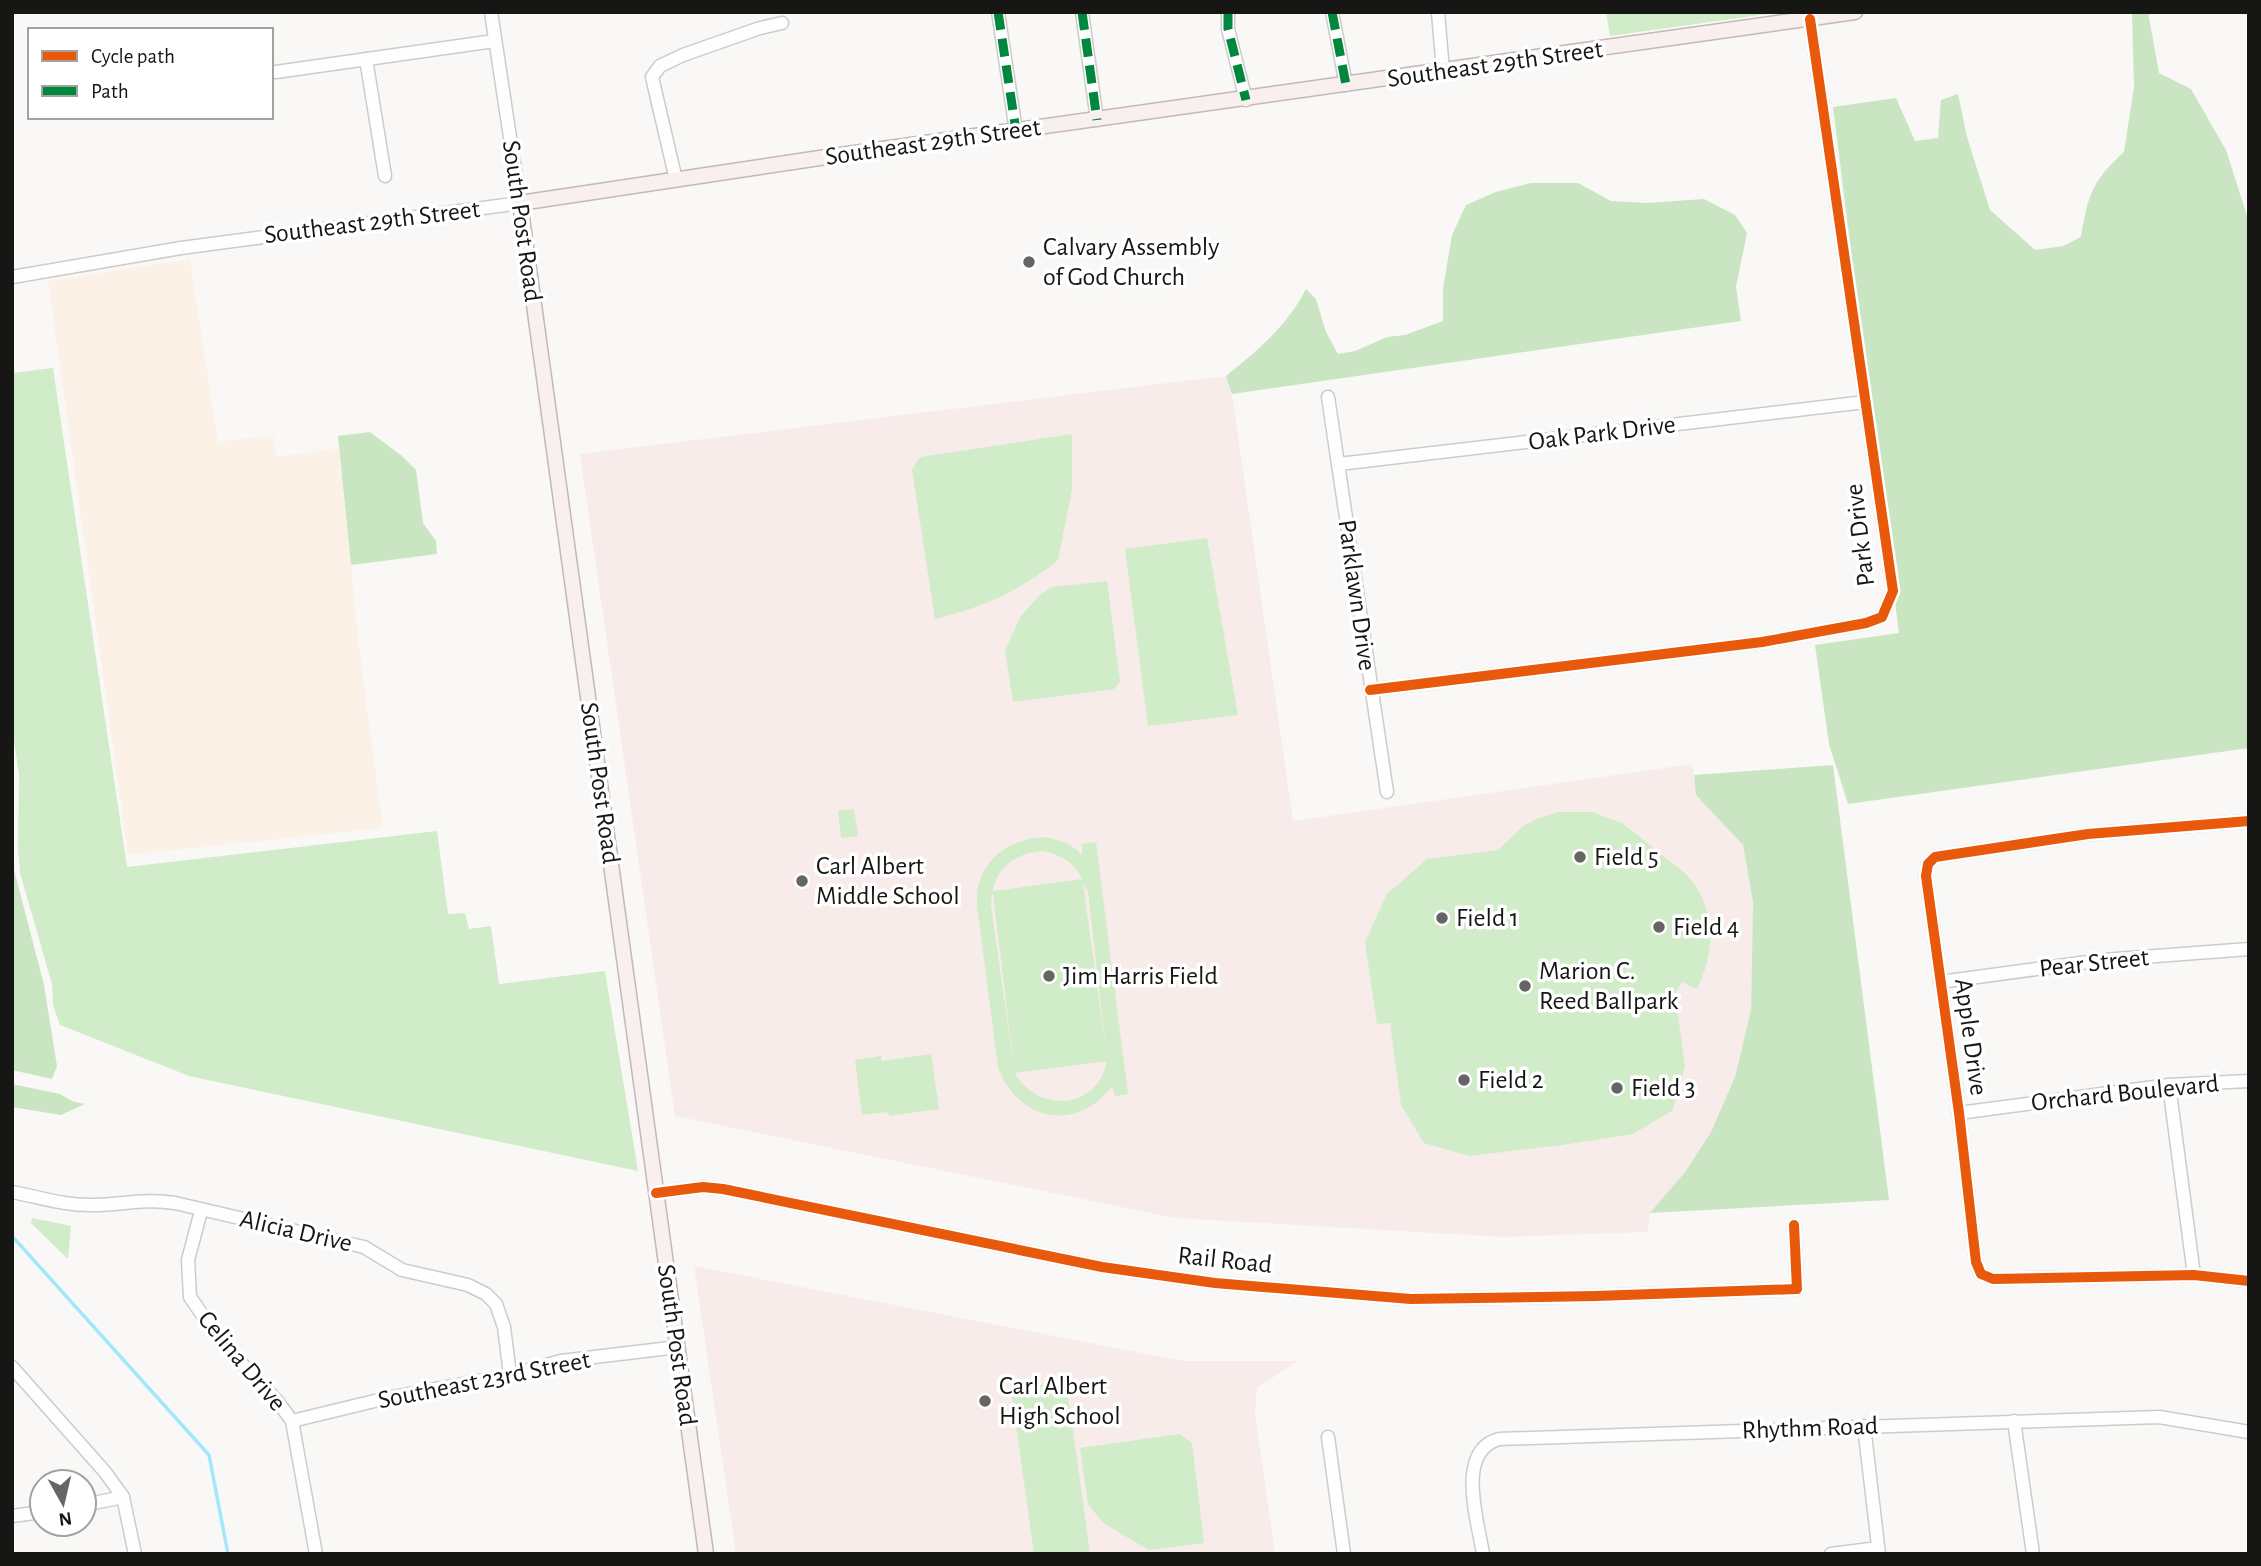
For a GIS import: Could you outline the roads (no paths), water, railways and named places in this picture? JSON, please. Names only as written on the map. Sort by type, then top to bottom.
[{"type":"main road","name":"Southeast 29th Street","points":[[520,203],[1855,12]]},
{"type":"main road","name":"South Post Road","points":[[520,203],[706,1554]]},
{"type":"street","name":"South Post Road","points":[[491,12],[520,203]]},
{"type":"street","points":[[998,12],[1016,131]]},
{"type":"street","points":[[1082,12],[1097,120]]},
{"type":"street","points":[[1228,12],[1228,29],[1246,100]]},
{"type":"street","points":[[1332,12],[1346,85]]},
{"type":"street","points":[[1438,12],[1443,71]]},
{"type":"street","name":"Park Drive","points":[[1370,690],[1762,642],[1882,617],[1893,591],[1810,19]]},
{"type":"street","points":[[676,180],[652,77],[660,66],[683,55],[782,23]]},
{"type":"street","points":[[276,72],[494,41]]},
{"type":"street","points":[[366,59],[386,176]]},
{"type":"street","name":"Southeast 29th Street","points":[[12,277],[181,248],[520,203]]},
{"type":"street","name":"Parklawn Drive","points":[[1328,397],[1387,792]]},
{"type":"street","name":"Oak Park Drive","points":[[1339,464],[1865,402]]},
{"type":"street","name":"Apple Drive","points":[[2249,821],[2088,834],[1935,856],[1928,864],[1926,876],[1959,1113],[1976,1262],[1982,1273],[1993,1279],[2194,1275],[2249,1280]]},
{"type":"street","name":"Pear Street","points":[[1941,982],[2103,960],[2249,949]]},
{"type":"street","name":"Orchard Boulevard","points":[[1959,1113],[2169,1084],[2249,1081]]},
{"type":"street","points":[[2169,1084],[2194,1275]]},
{"type":"street","name":"Rail Road","points":[[656,1193],[703,1187],[723,1189],[1102,1267],[1256,1286],[1411,1299],[1797,1289],[1794,1224]]},
{"type":"street","name":"Alicia Drive","points":[[12,1192],[93,1205],[151,1199],[364,1247],[402,1270],[468,1285],[496,1304],[504,1327],[510,1375]]},
{"type":"street","name":"Celina Drive","points":[[201,1210],[188,1260],[190,1297],[221,1342],[278,1402],[292,1421],[316,1554]]},
{"type":"street","name":"Southeast 23rd Street","points":[[292,1421],[387,1398],[510,1375],[562,1361],[678,1347]]},
{"type":"street","points":[[12,1367],[124,1497],[135,1554]]},
{"type":"street","name":"Rhythm Road","points":[[1483,1554],[1472,1474],[1476,1456],[1492,1441],[1509,1438],[2159,1417],[2249,1432]]},
{"type":"street","points":[[2014,1421],[2033,1554]]},
{"type":"street","points":[[1830,1554],[1878,1551],[1864,1426]]},
{"type":"street","points":[[1328,1437],[1344,1554]]},
{"type":"street","points":[[98,1502],[124,1497]]},
{"type":"waterway","points":[[12,1236],[209,1455],[228,1554]]},
{"type":"place","name":"Calvary Assembly of God Church","points":[[1029,262]]},
{"type":"place","name":"Field 5","points":[[1580,857]]},
{"type":"place","name":"Carl Albert Middle School","points":[[802,881]]},
{"type":"place","name":"Field 1","points":[[1442,918]]},
{"type":"place","name":"Field 4","points":[[1659,927]]},
{"type":"place","name":"Jim Harris Field","points":[[1049,976]]},
{"type":"place","name":"Marion C. Reed Ballpark","points":[[1525,986]]},
{"type":"place","name":"Field 2","points":[[1464,1080]]},
{"type":"place","name":"Field 3","points":[[1617,1088]]},
{"type":"place","name":"Carl Albert High School","points":[[985,1401]]}]
